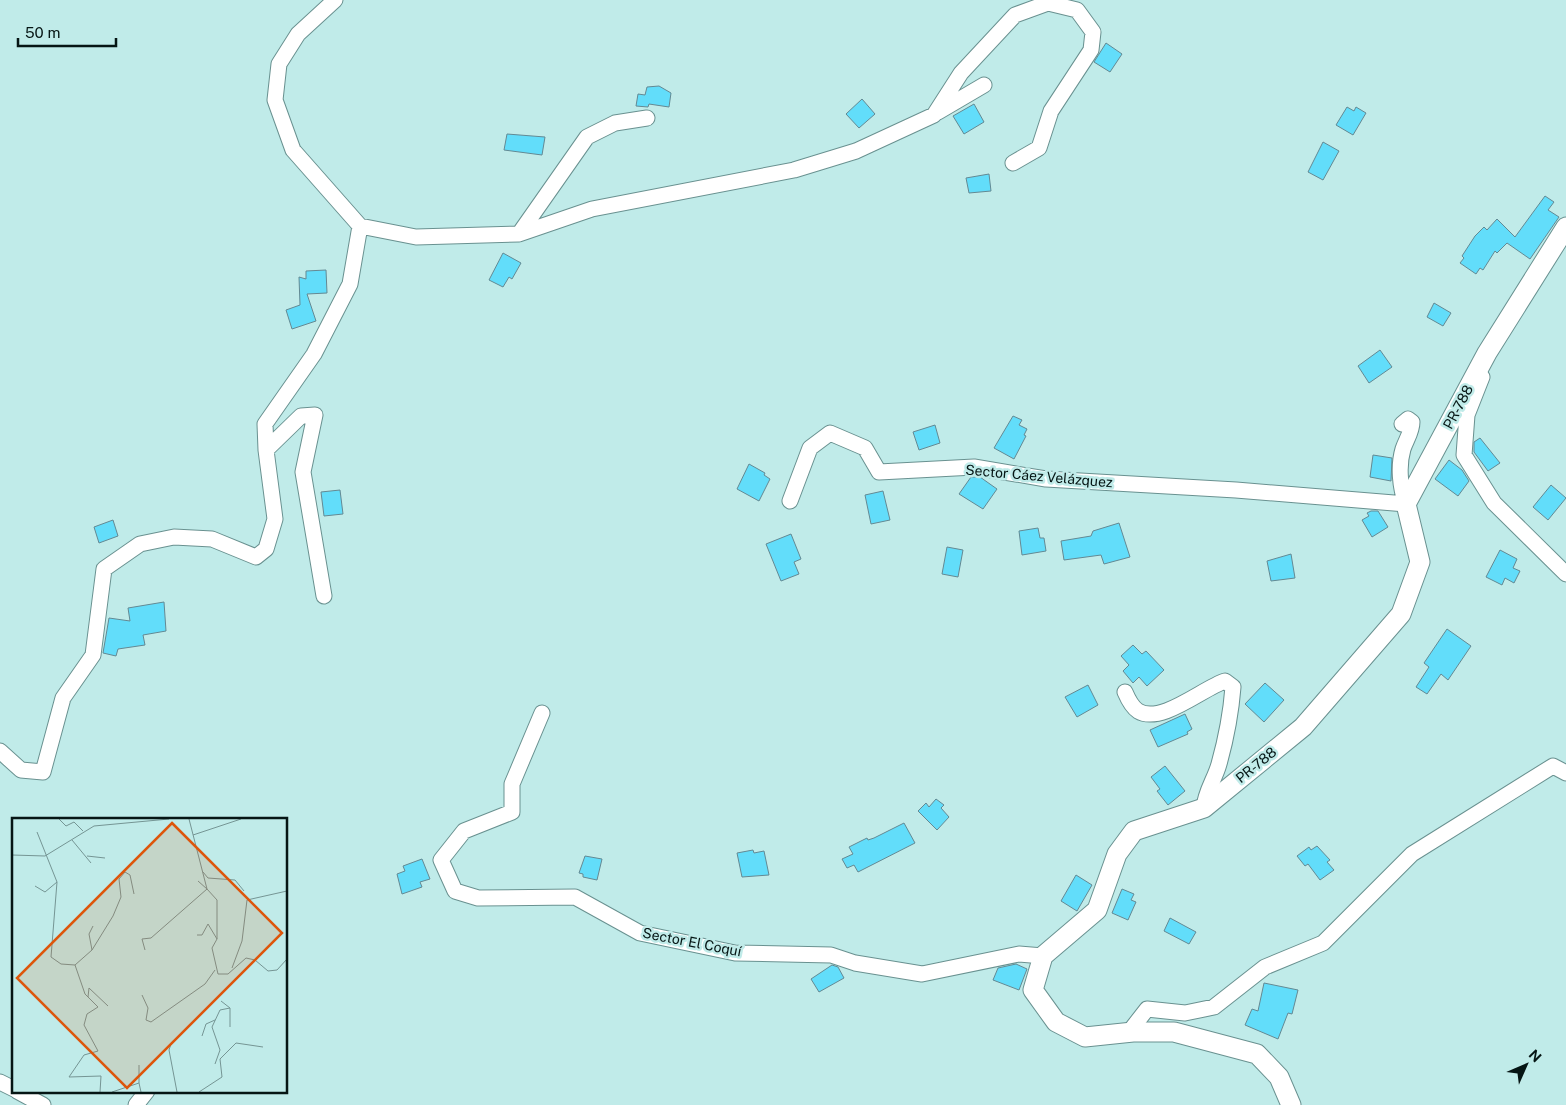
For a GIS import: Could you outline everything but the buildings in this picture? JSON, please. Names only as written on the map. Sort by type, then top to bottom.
[{"type":"street","points":[[335,0],[298,34],[279,64],[275,100],[293,150],[360,226],[416,237],[519,234],[592,210],[794,170],[856,151],[934,114],[984,85]]},
{"type":"street","points":[[934,114],[961,73],[1015,15],[1048,3],[1076,10],[1093,32],[1091,50],[1051,111],[1039,148],[1013,163]]},
{"type":"street","points":[[519,234],[587,137],[615,123],[647,118]]},
{"type":"street","points":[[0,751],[20,770],[43,772],[64,698],[93,655],[104,569],[140,544],[174,536],[212,539],[256,557],[266,549],[275,519],[266,450],[265,424],[314,354],[350,284],[360,226]]},
{"type":"street","name":"PR-788","points":[[1043,956],[1098,910],[1117,854],[1134,831],[1204,808],[1303,728],[1400,614],[1420,562],[1406,504],[1487,354],[1566,227]]},
{"type":"street","points":[[1487,354],[1487,365],[1467,414],[1464,455],[1494,503],[1566,574]]},
{"type":"street","points":[[266,450],[300,416],[315,415],[303,472],[324,596]]},
{"type":"street","points":[[1402,424],[1408,419],[1412,422],[1412,427],[1402,450],[1400,486],[1406,504]]},
{"type":"street","name":"Sector Cáez Velázquez","points":[[790,501],[810,448],[830,433],[865,448],[879,472],[974,467],[1046,479],[1406,504]]},
{"type":"street","points":[[1125,692],[1131,704],[1138,711],[1151,715],[1178,706],[1212,685],[1225,681],[1233,687],[1226,734],[1218,766],[1204,798],[1204,808]]},
{"type":"street","name":"Sector El Coquí","points":[[542,713],[512,784],[512,812],[464,831],[441,860],[455,892],[478,898],[575,897],[640,933],[735,953],[831,955],[855,963],[922,974],[1019,954],[1043,956]]},
{"type":"street","points":[[1133,1032],[1132,1027],[1146,1009],[1185,1013],[1214,1006],[1265,967],[1323,942],[1412,854],[1553,766],[1566,773]]},
{"type":"street","points":[[1043,956],[1033,990],[1056,1022],[1086,1037],[1133,1032],[1174,1032],[1257,1054],[1280,1077],[1291,1105]]},
{"type":"street","points":[[0,1082],[12,1088]]},
{"type":"street","points":[[19,1092],[43,1105]]},
{"type":"street","points":[[136,1105],[147,1092]]}]
